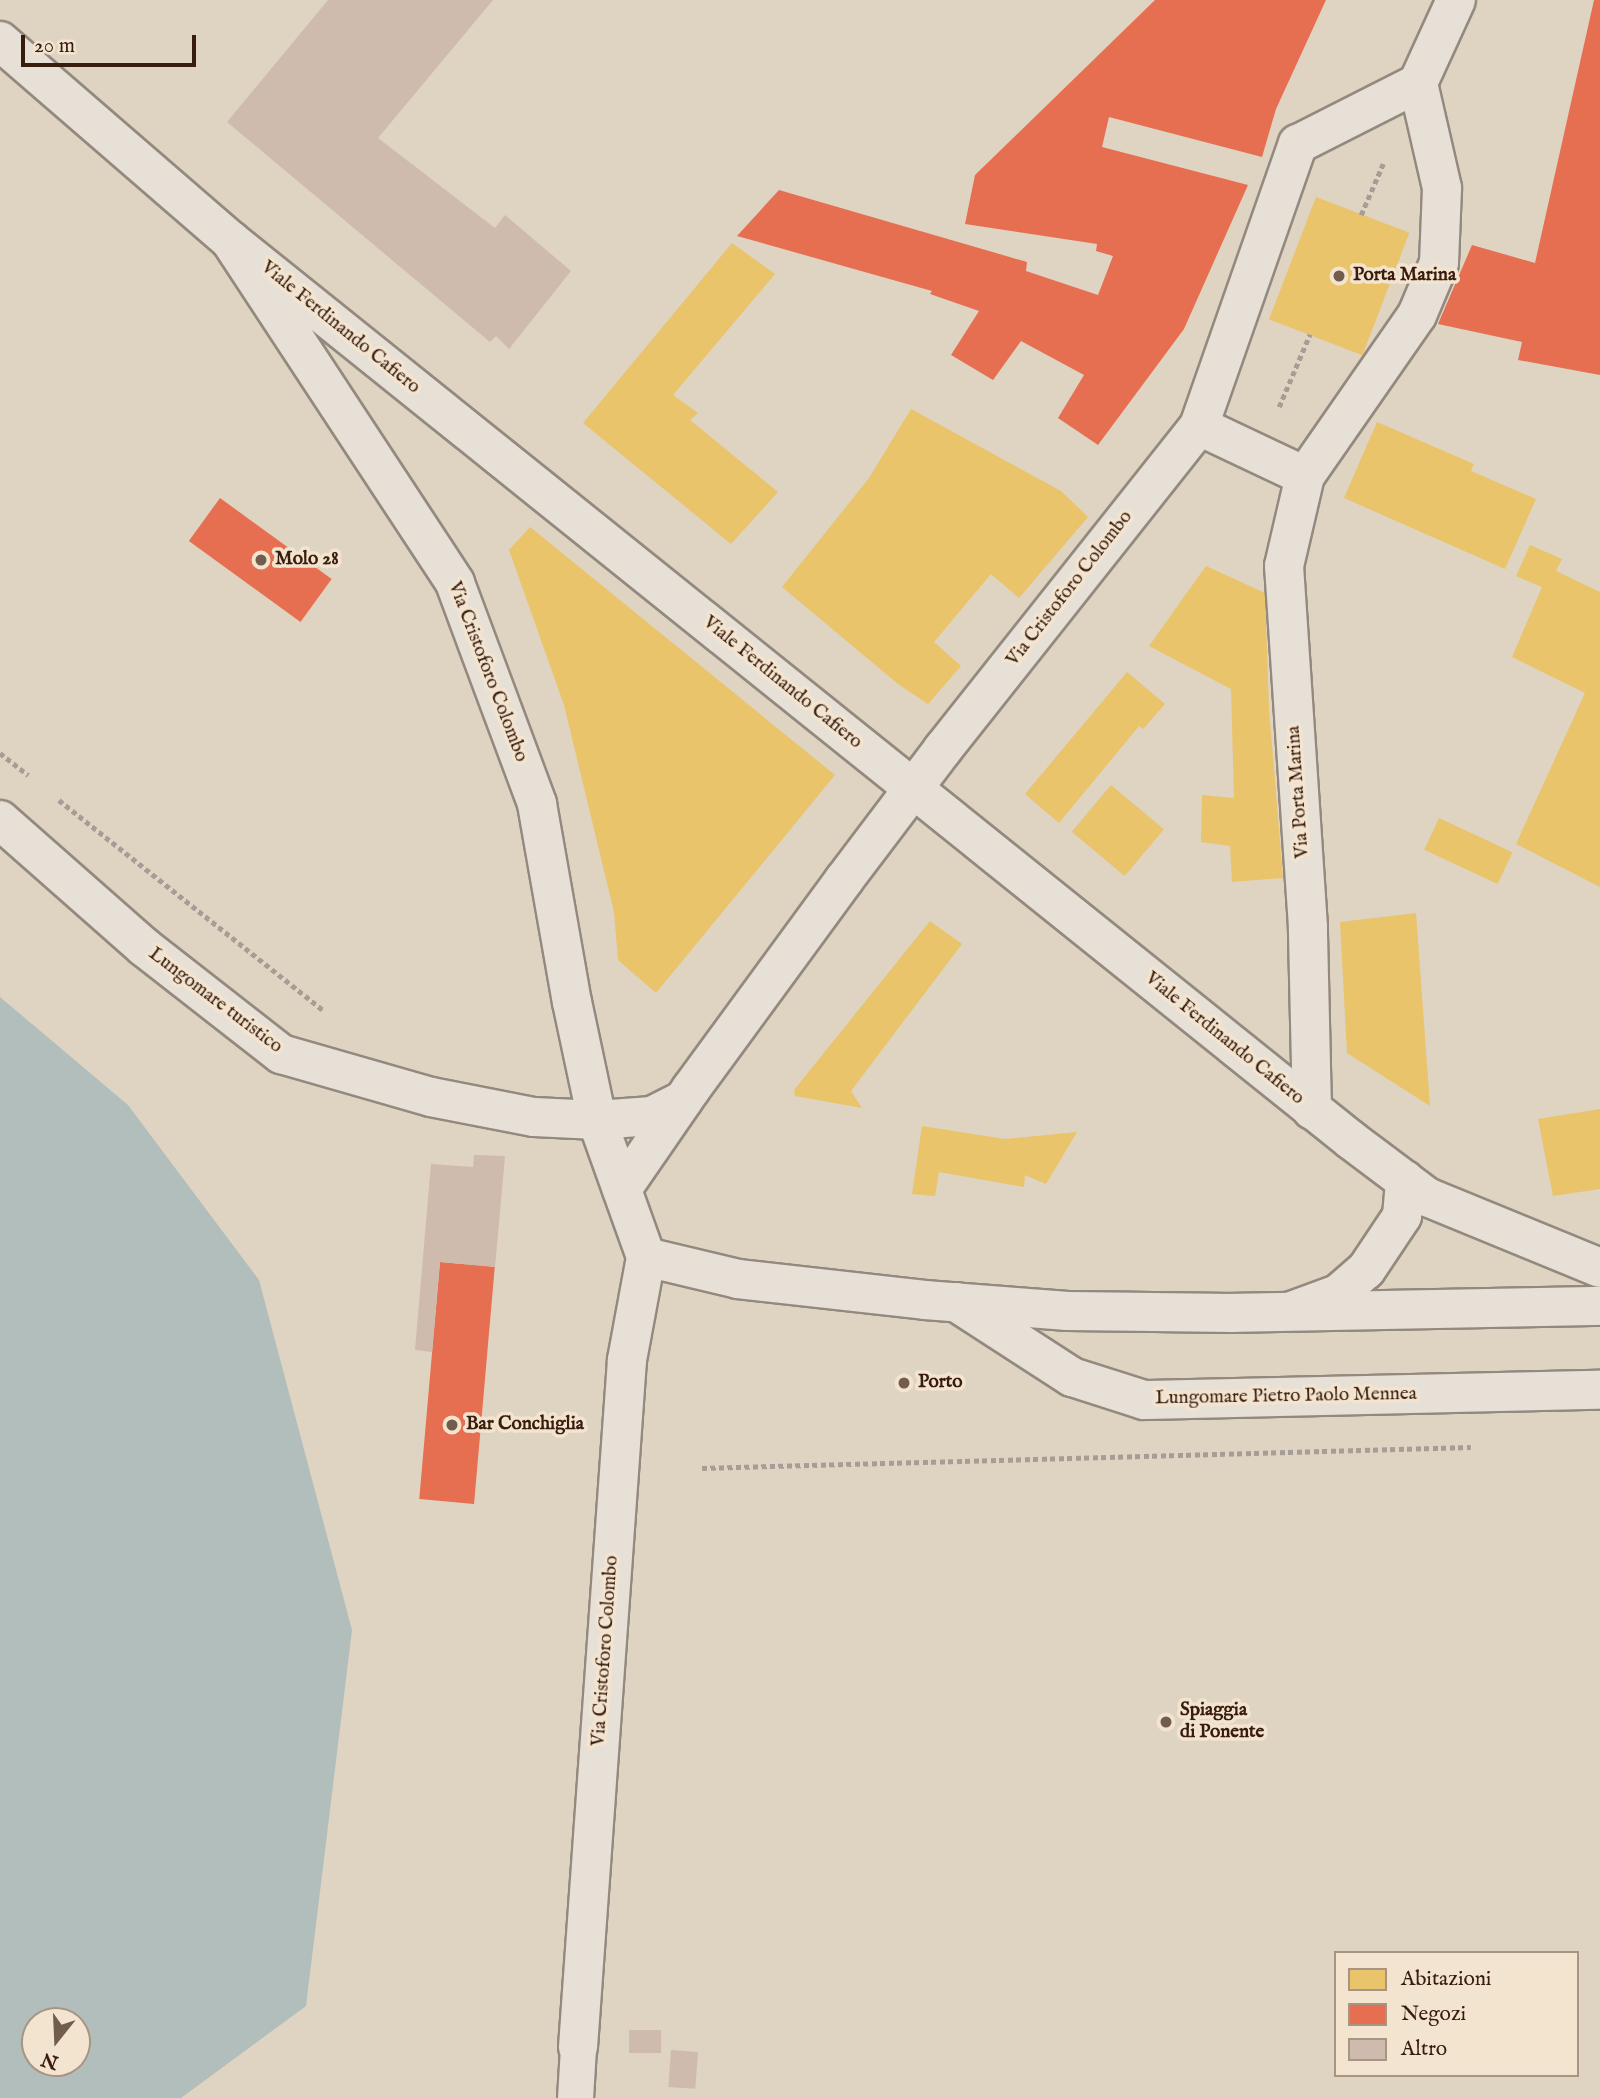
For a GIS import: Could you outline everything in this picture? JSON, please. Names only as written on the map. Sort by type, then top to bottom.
[{"type":"street","points":[[1418,83],[1456,0]]},
{"type":"street","name":"Viale Ferdinando Cafiero","points":[[0,41],[230,240],[1312,1110],[1427,1197],[1600,1268]]},
{"type":"street","name":"Via Cristoforo Colombo","points":[[622,1189],[683,1100],[914,789],[1199,426],[1298,144],[1418,83]]},
{"type":"street","name":"Via Porta Marina","points":[[1312,1110],[1308,927],[1284,566],[1305,476],[1416,316],[1439,263],[1442,188],[1418,83]]},
{"type":"street","name":"Via Cristoforo Colombo","points":[[230,240],[456,583],[537,804],[572,1002],[597,1120],[622,1189]]},
{"type":"street","points":[[1199,426],[1305,476]]},
{"type":"street","name":"Lungomare turistico","points":[[0,820],[144,947],[281,1054],[431,1097],[534,1117],[597,1120]]},
{"type":"street","name":"Via Cristoforo Colombo","points":[[597,1120],[652,1116],[683,1100]]},
{"type":"street","name":"Lungomare Pietro Paolo Mennea","points":[[1289,1312],[1338,1294],[1366,1270],[1402,1216],[1405,1180]]},
{"type":"street","points":[[622,1189],[646,1256]]},
{"type":"street","name":"Via Cristoforo Colombo","points":[[578,2047],[627,1360],[646,1256]]},
{"type":"street","name":"Lungomare Pietro Paolo Mennea","points":[[646,1256],[738,1279],[1068,1311],[1289,1312],[1600,1306]]},
{"type":"street","name":"Lungomare Pietro Paolo Mennea","points":[[956,1302],[1072,1377],[1143,1400],[1600,1390]]},
{"type":"lane","points":[[575,2098],[578,2047]]},
{"type":"path","points":[[1259,454],[1310,334]]},
{"type":"path","points":[[0,753],[32,779]]},
{"type":"path","points":[[54,796],[334,1019]]},
{"type":"path","points":[[702,1468],[1475,1447]]},
{"type":"shaded area","points":[[0,997],[128,1105],[259,1280],[352,1630],[306,2006],[181,2098],[0,2098]]},
{"type":"building: Abitazioni","name":"Porta Marina","points":[[1316,197],[1409,233],[1362,355],[1269,319]]},
{"type":"building: Abitazioni","points":[[732,243],[775,274],[673,395],[698,413],[690,420],[778,492],[731,544],[583,423]]},
{"type":"building: Abitazioni","points":[[911,409],[1061,491],[1088,517],[1019,598],[991,574],[934,642],[961,666],[928,704],[898,684],[782,587],[869,478]]},
{"type":"building: Abitazioni","points":[[1377,422],[1474,464],[1471,471],[1536,499],[1505,569],[1344,498]]},
{"type":"building: Abitazioni","points":[[530,527],[835,775],[656,993],[618,960],[614,912],[564,705],[509,550]]},
{"type":"building: Abitazioni","points":[[1530,545],[1562,559],[1556,571],[1600,592],[1600,887],[1516,844],[1585,693],[1512,657],[1542,587],[1516,576]]},
{"type":"building: Abitazioni","points":[[1206,566],[1265,593],[1269,709],[1283,878],[1232,882],[1230,846],[1201,842],[1202,795],[1234,798],[1231,689],[1149,646]]},
{"type":"building: Abitazioni","points":[[1127,672],[1165,704],[1143,729],[1139,726],[1059,823],[1025,794]]},
{"type":"building: Abitazioni","points":[[1111,785],[1164,829],[1125,876],[1072,832]]},
{"type":"building: Abitazioni","points":[[1439,818],[1512,852],[1498,884],[1424,850]]},
{"type":"building: Abitazioni","points":[[1416,913],[1430,1106],[1347,1053],[1340,922]]},
{"type":"building: Abitazioni","points":[[930,921],[962,944],[851,1091],[862,1108],[795,1096],[794,1090]]},
{"type":"building: Abitazioni","points":[[1600,1109],[1600,1189],[1553,1196],[1538,1119]]},
{"type":"building: Abitazioni","points":[[922,1126],[1005,1139],[1077,1132],[1046,1184],[1025,1175],[1024,1187],[939,1172],[935,1196],[912,1194]]},
{"type":"building: Negozi","points":[[1155,0],[1326,0],[1276,109],[1262,157],[1109,117],[1102,147],[1248,185],[1184,329],[1098,445],[1058,418],[1084,375],[1021,341],[993,380],[951,355],[979,311],[930,294],[932,291],[737,236],[779,190],[1027,262],[1026,271],[1098,295],[1113,256],[1096,251],[1097,244],[965,224],[975,175]]},
{"type":"building: Negozi","points":[[1594,0],[1600,0],[1600,375],[1518,360],[1522,342],[1438,324],[1472,245],[1535,263]]},
{"type":"building: Negozi","name":"Molo 28","points":[[220,498],[332,579],[300,622],[189,541]]},
{"type":"building: Negozi","name":"Bar Conchiglia","points":[[440,1262],[495,1267],[474,1504],[419,1499]]},
{"type":"building: Altro","points":[[328,0],[493,0],[378,138],[495,228],[505,215],[571,271],[509,349],[496,336],[490,342],[227,122]]},
{"type":"building: Altro","points":[[474,1155],[505,1156],[495,1267],[440,1262],[432,1352],[415,1350],[431,1164],[473,1167]]},
{"type":"building: Altro","points":[[629,2030],[661,2030],[661,2053],[629,2053]]},
{"type":"building: Altro","points":[[671,2050],[698,2052],[695,2089],[668,2087]]},
{"type":"place","name":"Porta Marina","points":[[1339,276]]},
{"type":"place","name":"Molo 28","points":[[261,560]]},
{"type":"place","name":"Porto","points":[[904,1383]]},
{"type":"place","name":"Bar Conchiglia","points":[[452,1425]]},
{"type":"place","name":"Spiaggia di Ponente","points":[[1166,1722]]}]
